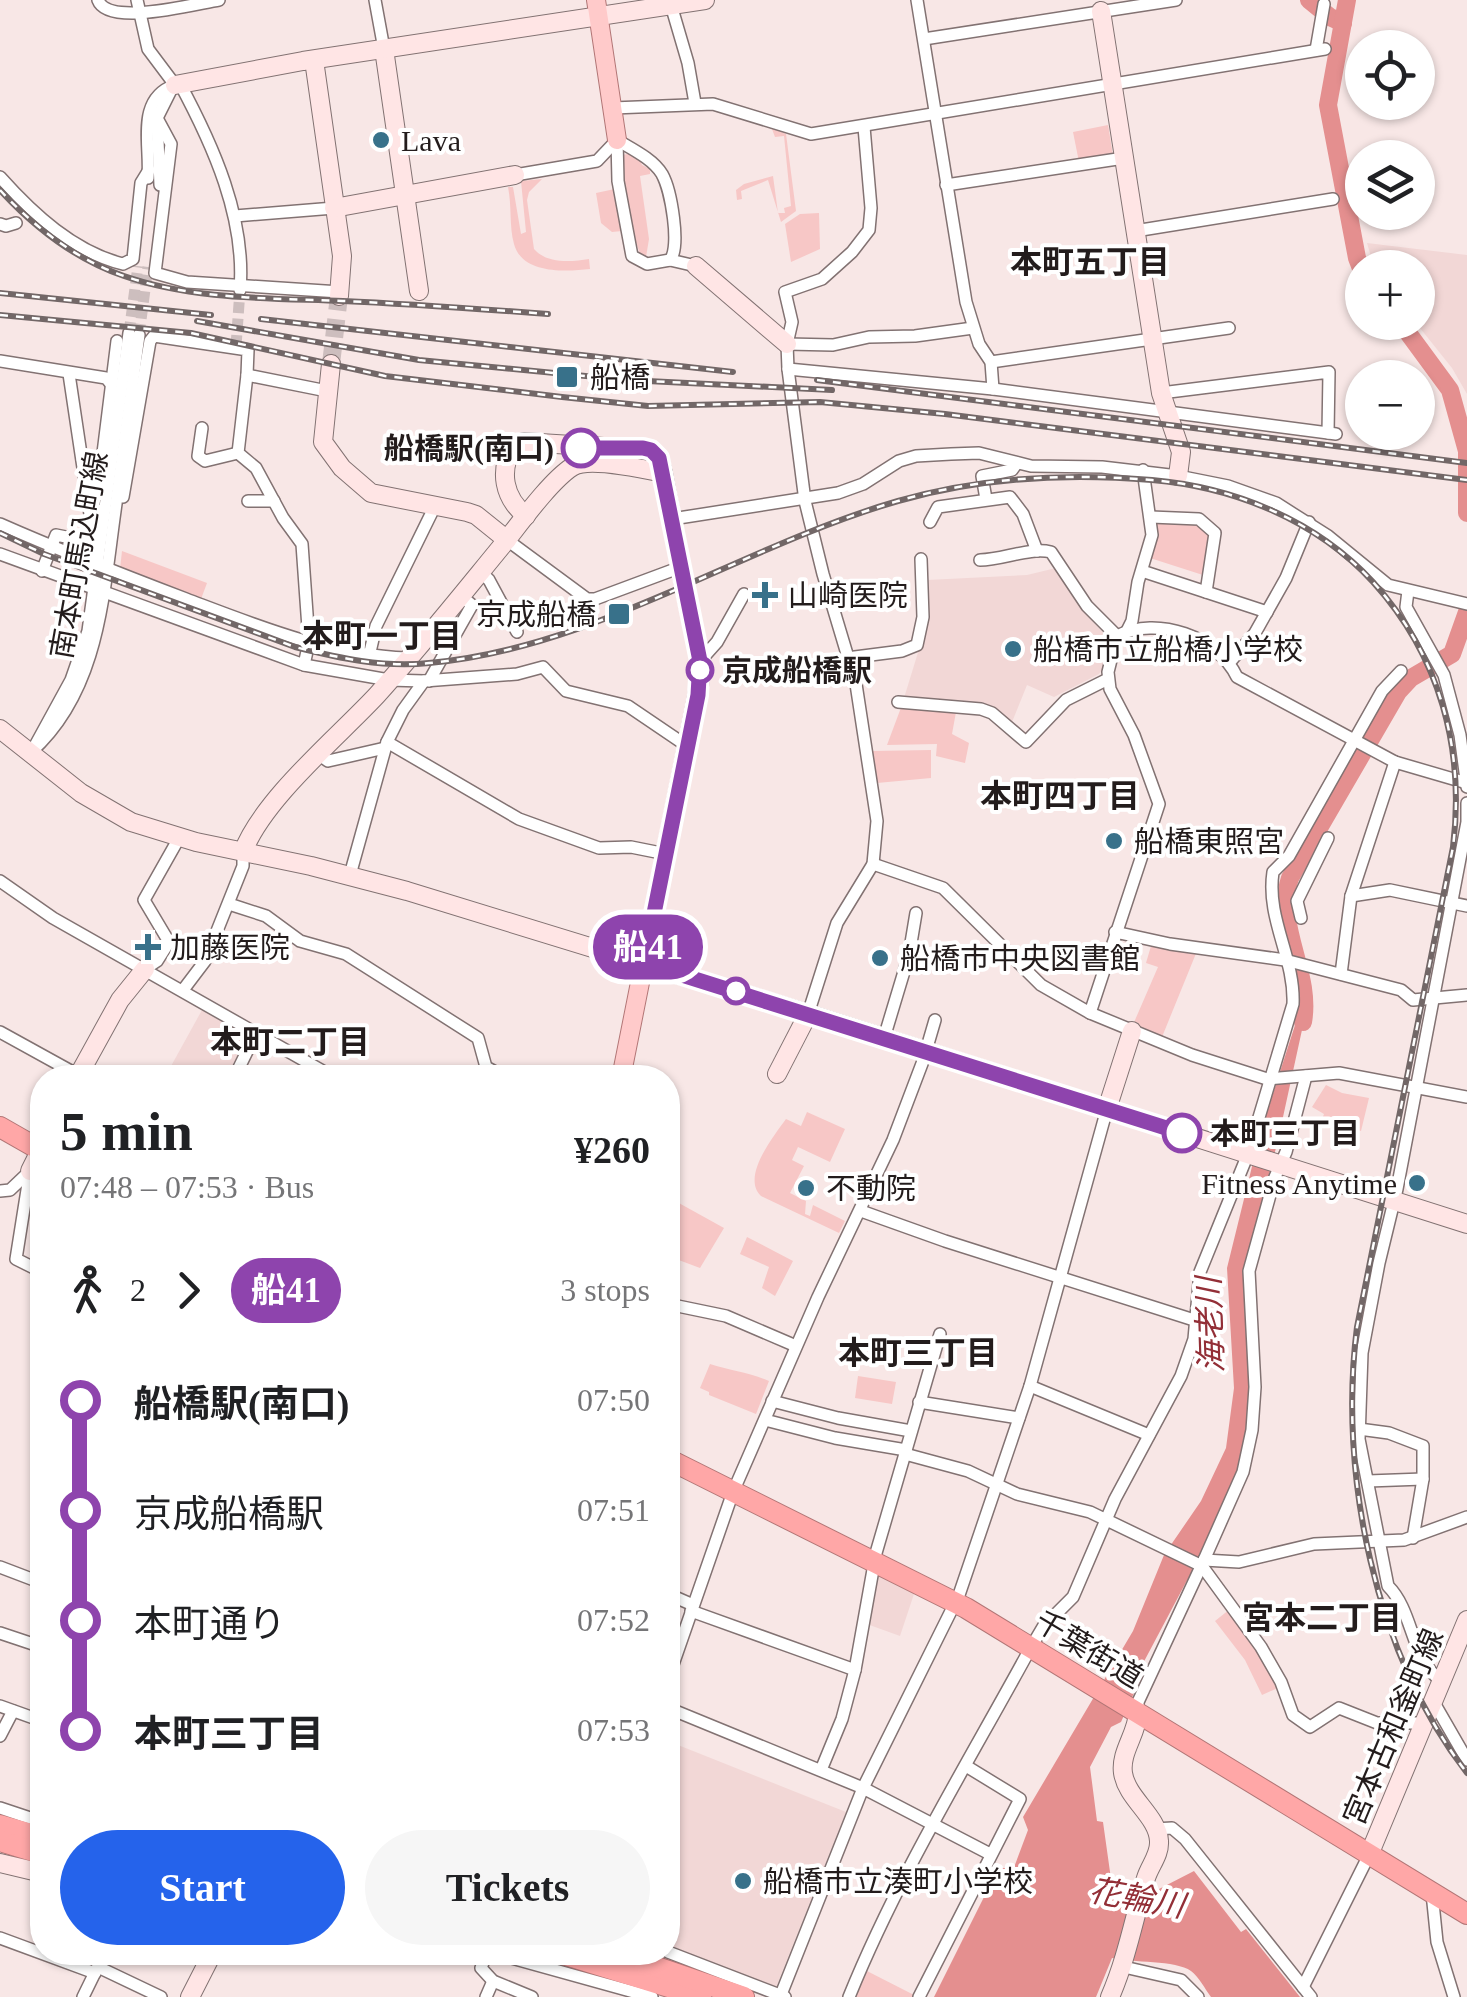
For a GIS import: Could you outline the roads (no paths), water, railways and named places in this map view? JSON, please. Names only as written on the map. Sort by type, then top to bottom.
[{"type":"highway","points":[[0,1127],[30,1143]]},
{"type":"highway","name":"千葉街道","points":[[680,1465],[875,1557],[956,1603],[1135,1707],[1467,1914]]},
{"type":"highway","points":[[0,1825],[30,1834]]},
{"type":"highway","points":[[0,1841],[30,1850]]},
{"type":"highway","points":[[598,1965],[701,1997]]},
{"type":"highway","points":[[652,1965],[744,1997]]},
{"type":"main road","points":[[597,8],[617,140]]},
{"type":"main road","points":[[624,1065],[700,681],[700,661],[682,571]]},
{"type":"street","points":[[98,0],[110,14],[138,6],[219,0]]},
{"type":"street","points":[[375,0],[419,291]]},
{"type":"street","points":[[177,83],[157,118],[160,184],[143,266],[150,107],[164,88],[177,83],[597,8],[671,6],[705,0]]},
{"type":"street","points":[[918,0],[946,186],[973,328],[991,362],[993,390]]},
{"type":"street","points":[[924,39],[1101,4],[1176,0]]},
{"type":"street","points":[[1101,4],[1161,394],[1182,452],[1178,476]]},
{"type":"street","points":[[138,6],[148,49],[177,83],[236,216],[242,258],[240,288]]},
{"type":"street","points":[[671,6],[696,103]]},
{"type":"street","points":[[612,108],[696,103],[730,107],[806,134],[864,127],[1320,49],[1323,9]]},
{"type":"street","points":[[157,118],[171,144],[154,272],[187,282],[339,294],[342,256],[314,60]]},
{"type":"street","points":[[776,1074],[808,1014],[837,923],[873,864],[876,821],[868,752],[848,658],[805,501],[788,369],[787,344],[792,322],[784,292],[822,279],[852,252],[868,230],[872,208],[864,127]]},
{"type":"street","points":[[236,216],[334,208],[598,161],[617,140]]},
{"type":"street","points":[[617,140],[642,155],[663,176],[676,238],[676,250],[670,260]]},
{"type":"street","points":[[617,140],[618,181],[632,256],[640,263],[670,260],[696,266]]},
{"type":"street","points":[[946,186],[1124,158]]},
{"type":"street","points":[[0,177],[21,201],[66,236],[123,264],[132,259],[141,183],[148,170]]},
{"type":"street","points":[[1135,231],[1333,199]]},
{"type":"street","points":[[0,224],[16,223]]},
{"type":"street","points":[[676,238],[696,266],[787,344],[833,346],[869,337],[973,328]]},
{"type":"street","points":[[991,362],[1230,328]]},
{"type":"street","name":"南本町馬込町線","points":[[32,752],[82,654],[99,592],[115,507],[134,334],[109,473],[103,568]]},
{"type":"street","points":[[115,507],[125,492],[150,341],[154,336],[236,347],[250,353],[238,453]]},
{"type":"street","points":[[109,473],[104,453],[117,341]]},
{"type":"street","points":[[0,361],[106,378],[111,384]]},
{"type":"street","points":[[331,364],[323,442],[342,468],[371,493],[476,515],[587,599],[595,600],[682,571],[663,473],[656,453],[643,448],[514,445],[508,456],[505,488],[510,502],[526,516]]},
{"type":"street","points":[[788,369],[993,390],[1168,414],[1190,413],[1332,434],[1329,372],[1161,394]]},
{"type":"street","points":[[42,571],[57,534],[86,541],[91,522],[69,374]]},
{"type":"street","points":[[247,375],[327,391]]},
{"type":"street","points":[[202,428],[198,456],[204,461],[238,453]]},
{"type":"street","points":[[238,453],[256,468],[302,544],[309,642],[304,665]]},
{"type":"street","points":[[672,518],[805,501],[863,484],[898,461],[916,456],[979,453],[1017,463],[1143,470],[1258,495],[1309,522],[1388,585],[1464,603]]},
{"type":"street","points":[[986,500],[982,476],[1012,470],[1017,463]]},
{"type":"street","points":[[184,990],[206,961],[243,866],[249,836],[318,754],[389,680],[526,516],[575,465],[663,473]]},
{"type":"street","points":[[1090,1013],[1159,804],[1108,679],[1122,634],[1132,621],[1152,535],[1143,470]]},
{"type":"street","points":[[930,522],[938,508],[1010,497],[1023,514],[1037,551]]},
{"type":"street","points":[[248,501],[274,501]]},
{"type":"street","points":[[370,652],[376,626],[434,506]]},
{"type":"street","points":[[1151,517],[1199,518],[1215,533],[1206,592]]},
{"type":"street","points":[[1230,662],[1267,612],[1309,522]]},
{"type":"street","points":[[0,524],[103,568],[309,642],[348,654],[408,658]]},
{"type":"street","points":[[980,560],[1051,552],[1087,606],[1122,634],[1184,632],[1197,637],[1230,662],[1237,677],[1394,762],[1467,785],[1460,734],[1442,670],[1406,606],[1408,591]]},
{"type":"street","points":[[0,554],[304,665],[389,680],[426,681],[516,674],[544,667],[566,691],[628,706],[688,746]]},
{"type":"street","points":[[848,658],[918,645],[923,617],[921,559]]},
{"type":"street","points":[[1142,571],[1267,612]]},
{"type":"street","points":[[480,572],[489,580],[516,632]]},
{"type":"street","points":[[700,661],[718,642],[744,594]]},
{"type":"street","points":[[350,875],[386,745],[472,605],[461,596]]},
{"type":"street","points":[[849,1997],[934,1824],[1030,1648],[1042,1627],[1072,1597],[1107,1518],[1188,1359],[1205,1256],[1250,1154],[1275,1079],[1293,1004],[1287,961],[1271,904],[1273,872],[1289,856],[1382,691],[1402,671]]},
{"type":"street","points":[[898,702],[982,709],[1026,742],[1066,700],[1108,679]]},
{"type":"street","points":[[0,729],[105,809],[142,826],[179,838],[350,875],[644,963],[1467,1224]]},
{"type":"street","points":[[318,754],[328,761],[386,745],[519,819],[599,848],[632,847],[666,854]]},
{"type":"street","points":[[868,752],[882,748]]},
{"type":"street","points":[[1341,974],[1351,896],[1394,762]]},
{"type":"street","points":[[1441,1680],[1427,1669],[1399,1597],[1388,1586],[1359,1429],[1362,1353],[1434,999],[1467,822],[1467,803]]},
{"type":"street","points":[[84,1065],[120,1000],[157,961],[169,942],[144,900],[179,838]]},
{"type":"street","points":[[1301,918],[1298,901],[1328,838]]},
{"type":"street","points":[[873,864],[942,888],[1032,979],[1090,1013],[1132,1031],[1230,1068],[1275,1079],[1340,1073],[1467,1097]]},
{"type":"street","points":[[0,881],[53,918],[311,1065]]},
{"type":"street","points":[[1351,896],[1390,890],[1467,906]]},
{"type":"street","points":[[229,904],[266,916],[300,940],[346,954],[478,1038],[485,1065]]},
{"type":"street","points":[[884,1038],[909,955],[916,913]]},
{"type":"street","points":[[1115,932],[1287,961],[1400,990],[1413,1000],[1467,996]]},
{"type":"street","points":[[680,1644],[733,1492],[796,1346],[893,1140],[935,1020]]},
{"type":"street","points":[[680,1957],[782,1996],[864,1788],[956,1603],[1030,1386],[1132,1031]]},
{"type":"street","points":[[0,1032],[58,1065]]},
{"type":"street","points":[[241,1065],[256,1035]]},
{"type":"street","points":[[1110,1996],[1122,1964],[1141,1872],[1158,1851],[1158,1835],[1128,1786],[1123,1768],[1137,1726],[1135,1707],[1243,1472],[1252,1430],[1255,1387],[1249,1271],[1301,1076]]},
{"type":"street","points":[[0,1191],[10,1190],[30,1170]]},
{"type":"street","points":[[30,1170],[16,1259],[30,1266]]},
{"type":"street","points":[[861,1211],[944,1242],[1194,1320]]},
{"type":"street","points":[[680,1306],[726,1316],[796,1346]]},
{"type":"street","points":[[821,1770],[836,1738],[855,1670],[875,1557],[940,1334]]},
{"type":"street","points":[[1030,1386],[1149,1435]]},
{"type":"street","points":[[772,1401],[816,1414],[910,1432]]},
{"type":"street","points":[[919,1402],[1019,1418]]},
{"type":"street","points":[[765,1420],[952,1466],[1017,1494],[1107,1518],[1200,1563],[1239,1562],[1314,1544],[1413,1538],[1467,1518]]},
{"type":"street","points":[[1359,1429],[1422,1443],[1423,1479],[1413,1538]]},
{"type":"street","points":[[1368,1481],[1423,1479]]},
{"type":"street","points":[[1200,1563],[1261,1647],[1281,1682],[1293,1715],[1310,1727],[1339,1708],[1377,1723],[1423,1723]]},
{"type":"street","points":[[0,1567],[30,1578]]},
{"type":"street","points":[[680,1601],[855,1670]]},
{"type":"street","name":"宮本古和釜町線","points":[[1369,1855],[1467,1620]]},
{"type":"street","points":[[0,1633],[30,1643]]},
{"type":"street","points":[[1432,1701],[1467,1760]]},
{"type":"street","points":[[0,1736],[6,1708],[30,1717]]},
{"type":"street","points":[[680,1713],[864,1788],[990,1854]]},
{"type":"street","points":[[919,1997],[1020,1799],[966,1766]]},
{"type":"street","points":[[0,1808],[30,1818]]},
{"type":"street","points":[[1155,1828],[1172,1828],[1185,1839],[1307,1992],[1369,1855]]},
{"type":"street","points":[[0,1864],[30,1870]]},
{"type":"street","points":[[1432,1894],[1437,1942],[1454,1997]]},
{"type":"street","points":[[0,1938],[30,1948]]},
{"type":"street","points":[[1122,1964],[1181,1980],[1198,1997]]},
{"type":"street","points":[[81,1965],[160,1997]]},
{"type":"street","points":[[83,1997],[99,1965]]},
{"type":"street","points":[[190,1997],[207,1965]]},
{"type":"street","points":[[482,1965],[493,1982],[532,1997]]},
{"type":"street","points":[[536,1965],[652,1997]]},
{"type":"street","points":[[486,1997],[493,1982]]},
{"type":"water","name":"花輪川","points":[[1305,994],[1307,1007],[1248,1257],[1251,1409],[1238,1470],[1193,1569],[1131,1686],[1134,1693],[1121,1722],[1111,1727],[1090,1767],[1097,1821],[1103,1822],[1111,1879],[1115,1880],[1110,1898],[1115,1899],[1120,1881],[1127,1883],[1123,1899],[1127,1900],[1132,1884],[1159,1889],[1194,1871],[1241,1932],[1246,1929],[1300,1997],[1211,1997],[1197,1976],[1184,1967],[1112,1958],[1096,1997],[934,1997],[999,1867],[1013,1870],[1028,1830],[1023,1817],[1133,1631],[1164,1555],[1201,1501],[1226,1448],[1234,1388],[1227,1268],[1260,1134]]},
{"type":"waterway","points":[[1309,0],[1343,23]]},
{"type":"waterway","name":"海老川","points":[[1347,0],[1328,105],[1355,250]]},
{"type":"waterway","name":"海老川","points":[[1413,340],[1450,390],[1467,451],[1467,513]]},
{"type":"waterway","name":"海老川","points":[[1303,1022],[1303,985],[1287,914],[1290,878],[1398,692],[1411,678],[1452,654],[1467,612]]},
{"type":"tunnel","points":[[129,333],[138,266]]},
{"type":"tunnel","points":[[139,335],[148,267]]},
{"type":"tunnel","points":[[236,346],[240,290]]},
{"type":"tunnel","points":[[331,364],[339,296]]},
{"type":"railway","points":[[0,190],[27,217],[73,252],[150,284],[232,296],[548,314]]},
{"type":"railway","points":[[0,293],[211,315]]},
{"type":"railway","points":[[0,315],[191,333],[385,376],[562,397],[648,406],[820,402],[945,414],[1467,480]]},
{"type":"railway","points":[[261,319],[733,372]]},
{"type":"railway","points":[[197,321],[419,360],[627,380],[832,390]]},
{"type":"railway","points":[[817,380],[1467,463]]},
{"type":"railway","points":[[0,533],[44,554],[295,647],[395,664],[491,654],[550,638],[839,521],[929,493],[992,482],[1120,478],[1213,490],[1300,524],[1351,560],[1396,611],[1431,673],[1443,706],[1455,775],[1453,847],[1357,1327],[1352,1383],[1359,1501],[1370,1560],[1387,1618],[1408,1674],[1435,1726],[1467,1773]]},
{"type":"place","name":"Lava","points":[[381,140]]},
{"type":"place","name":"船橋","points":[[567,377]]},
{"type":"place","name":"船橋駅(南口)","points":[[581,448]]},
{"type":"place","name":"山崎医院","points":[[765,595]]},
{"type":"place","name":"京成船橋","points":[[619,614]]},
{"type":"place","name":"船橋市立船橋小学校","points":[[1013,649]]},
{"type":"place","name":"京成船橋駅","points":[[700,670]]},
{"type":"place","name":"船橋東照宮","points":[[1114,841]]},
{"type":"place","name":"加藤医院","points":[[148,947]]},
{"type":"place","name":"船橋市中央図書館","points":[[880,958]]},
{"type":"place","name":"本町三丁目","points":[[1182,1133]]},
{"type":"place","name":"Fitness Anytime","points":[[1417,1183]]},
{"type":"place","name":"不動院","points":[[806,1188]]},
{"type":"place","name":"船橋市立湊町小学校","points":[[743,1881]]},
{"type":"district","name":"本町五丁目","points":[[1090,262]]},
{"type":"district","name":"本町一丁目","points":[[382,636]]},
{"type":"district","name":"本町四丁目","points":[[1060,796]]},
{"type":"district","name":"本町二丁目","points":[[290,1042]]},
{"type":"district","name":"本町三丁目","points":[[918,1353]]},
{"type":"district","name":"宮本二丁目","points":[[1322,1618]]}]
